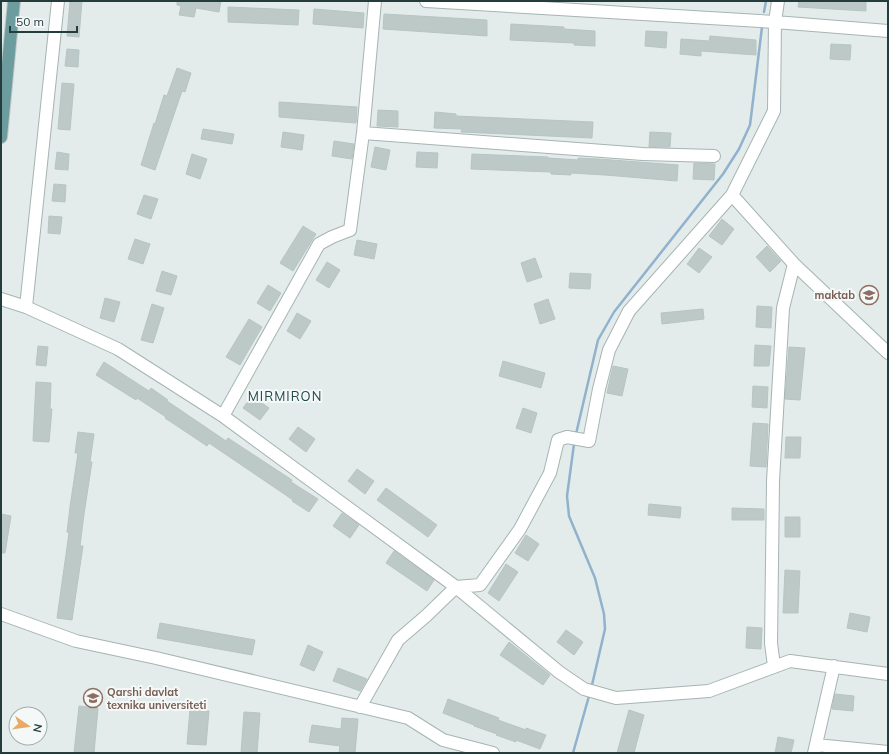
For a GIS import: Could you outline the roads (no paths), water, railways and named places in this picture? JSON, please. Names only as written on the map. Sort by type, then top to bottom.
[{"type":"main road","points":[[1,137],[14,1]]},
{"type":"street","points":[[26,307],[58,1]]},
{"type":"street","points":[[223,416],[319,244],[350,230],[363,133],[375,1]]},
{"type":"street","points":[[426,1],[775,22],[888,31]]},
{"type":"street","points":[[360,707],[398,640],[456,587],[480,585],[520,529],[550,473],[558,440],[567,437],[589,441],[599,389],[609,350],[629,311],[732,195],[774,111],[775,22],[778,1]]},
{"type":"street","points":[[363,133],[643,154],[714,156]]},
{"type":"street","points":[[732,195],[794,264],[888,353]]},
{"type":"street","points":[[774,666],[771,643],[772,481],[783,308],[794,264]]},
{"type":"street","points":[[1,299],[26,307],[118,349],[223,416],[456,587],[559,672],[584,689],[616,698],[709,691],[790,660],[888,674]]},
{"type":"street","points":[[1,614],[76,641],[156,658],[408,718],[443,740],[493,753]]},
{"type":"street","points":[[834,666],[815,749],[888,752]]},
{"type":"waterway","points":[[764,12],[766,1]]},
{"type":"waterway","points":[[576,434],[598,340],[614,312],[723,174],[739,149],[750,125],[762,27]]},
{"type":"waterway","points":[[574,444],[567,496],[569,516],[595,578],[604,614],[605,629],[592,685]]},
{"type":"waterway","points":[[573,753],[589,696]]},
{"type":"place","name":"maktab","points":[[869,295]]},
{"type":"place","name":"Qarshi davlat texnika universiteti","points":[[93,698]]},
{"type":"district","name":"MIRMIRON","points":[[285,396]]}]
